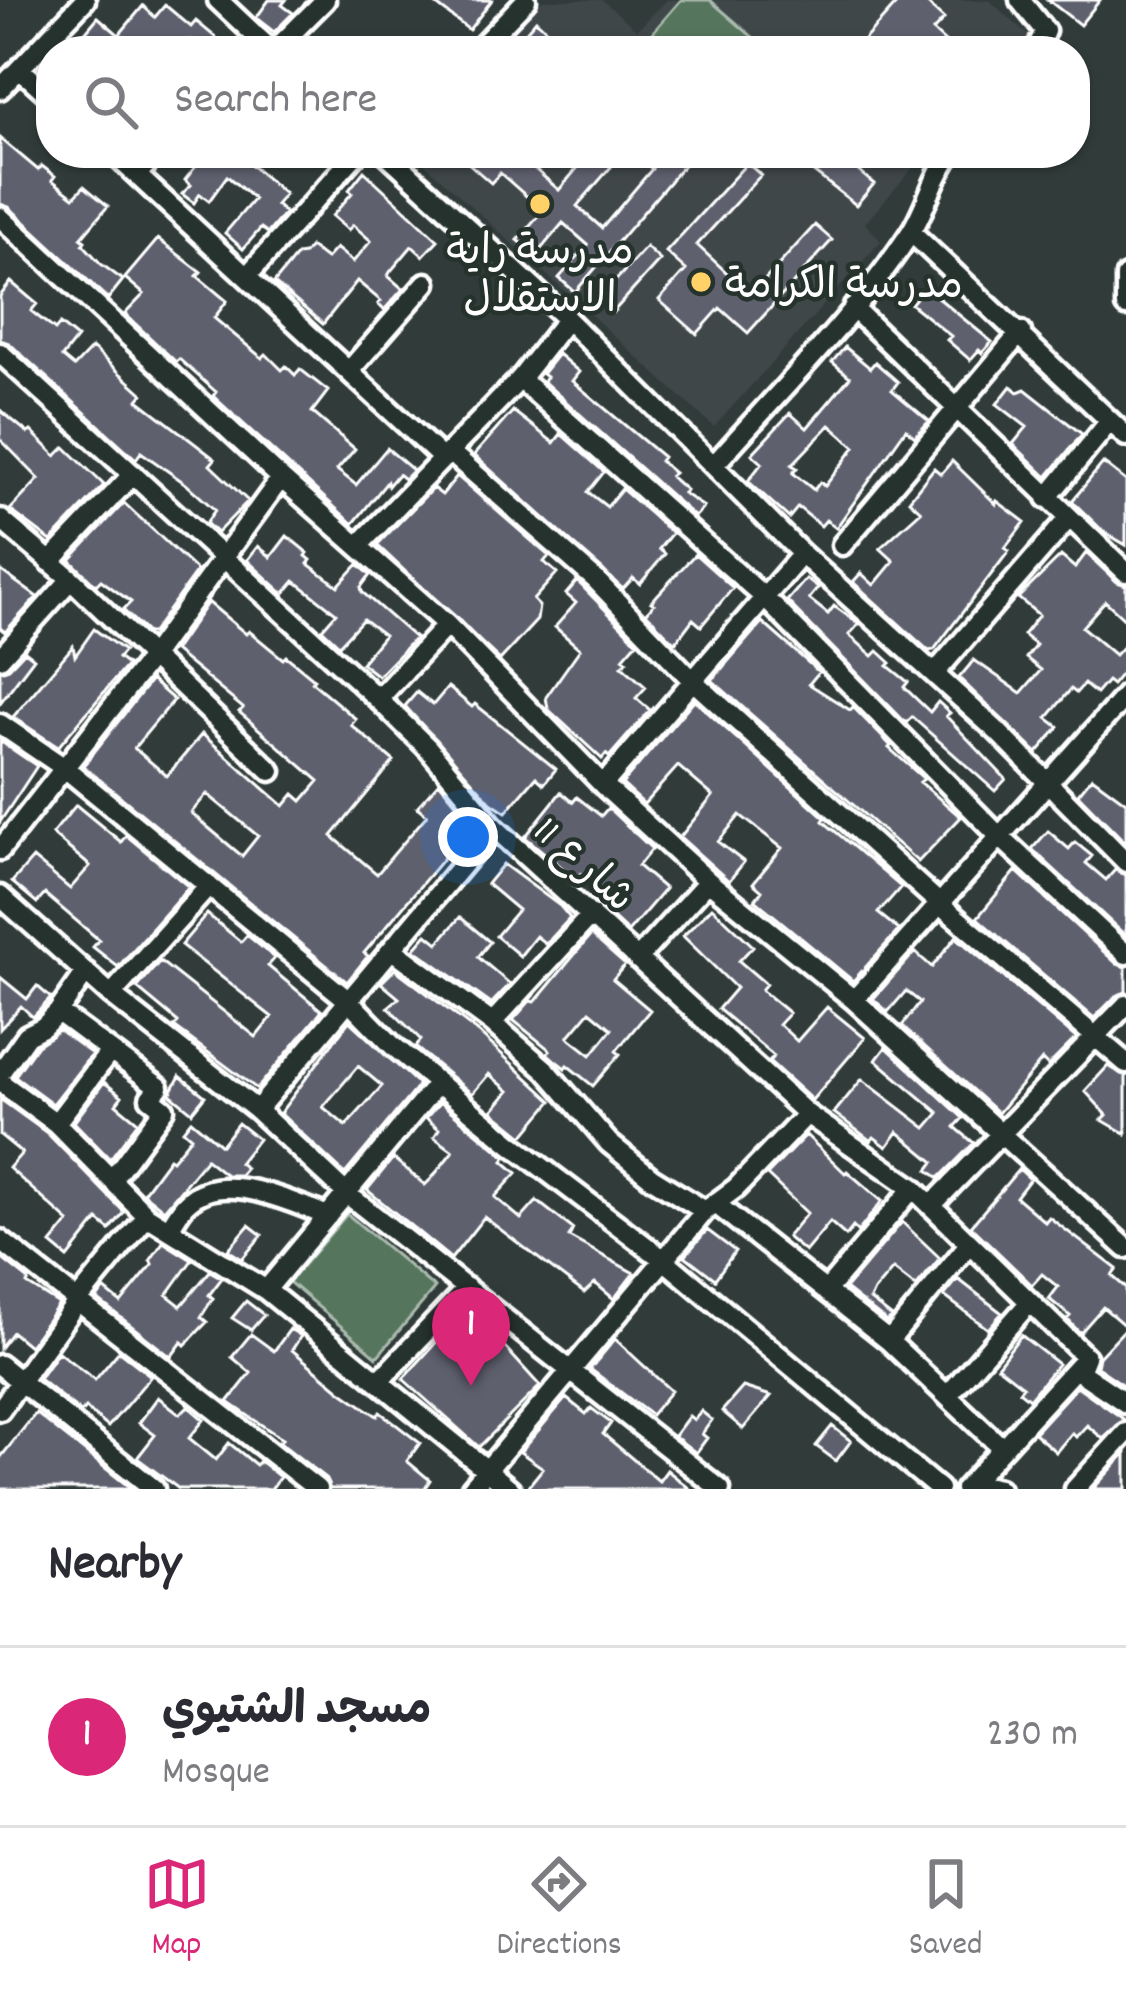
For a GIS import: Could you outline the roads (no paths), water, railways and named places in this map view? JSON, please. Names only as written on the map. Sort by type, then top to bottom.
[{"type":"street","points":[[51,36],[85,0]]},
{"type":"street","points":[[218,0],[257,36]]},
{"type":"street","points":[[288,36],[325,0]]},
{"type":"street","points":[[491,36],[526,0]]},
{"type":"street","points":[[1020,0],[1045,31],[1043,36]]},
{"type":"street","points":[[0,89],[36,52]]},
{"type":"street","points":[[20,69],[36,83]]},
{"type":"street","points":[[129,168],[349,371],[596,580],[692,680],[940,904],[1126,1063]]},
{"type":"street","points":[[136,174],[142,168]]},
{"type":"street","points":[[247,276],[344,168]]},
{"type":"street","points":[[402,168],[567,319],[802,554],[934,673],[1126,862]]},
{"type":"street","points":[[716,464],[853,308],[911,232],[942,168]]},
{"type":"street","points":[[0,217],[447,625],[603,785],[708,881],[854,1000],[1126,1248]]},
{"type":"street","points":[[911,232],[1126,436]]},
{"type":"street","points":[[1126,276],[1126,306]]},
{"type":"street","points":[[349,371],[426,283]]},
{"type":"street","points":[[853,308],[1126,572]]},
{"type":"street","points":[[358,546],[520,380],[567,319]]},
{"type":"street","points":[[842,545],[1021,332]]},
{"type":"street","name":"شارع 11","points":[[0,352],[378,699],[428,748],[494,827],[807,1114],[913,1188],[1086,1357],[1080,1372],[1126,1403]]},
{"type":"street","points":[[520,380],[764,597],[999,836],[1126,954]]},
{"type":"street","points":[[1047,498],[1110,421]]},
{"type":"street","points":[[50,562],[133,475]]},
{"type":"street","points":[[0,850],[152,656],[281,478]]},
{"type":"street","points":[[0,519],[71,579],[271,771]]},
{"type":"street","points":[[934,673],[1068,519]]},
{"type":"street","points":[[603,785],[802,554]]},
{"type":"street","points":[[3,648],[71,579]]},
{"type":"street","points":[[378,699],[447,625]]},
{"type":"street","points":[[854,1000],[1126,695]]},
{"type":"street","points":[[0,724],[66,769],[350,1002],[392,1046],[825,1392],[913,1482],[939,1489]]},
{"type":"street","points":[[256,1110],[494,827]]},
{"type":"street","points":[[638,958],[708,881]]},
{"type":"street","points":[[111,995],[209,886]]},
{"type":"street","points":[[0,896],[111,995],[256,1110],[347,1193],[720,1489]]},
{"type":"street","points":[[492,1023],[591,915]]},
{"type":"street","points":[[394,950],[546,1070],[609,1143],[652,1178],[711,1208],[826,1291],[890,1341],[1002,1448]]},
{"type":"street","points":[[86,972],[58,1012],[43,1028],[27,1035],[0,1077],[56,1123],[147,1216],[266,1290],[510,1489]]},
{"type":"street","points":[[931,1206],[1126,1005]]},
{"type":"street","points":[[58,1012],[159,1087],[150,1098],[164,1109],[113,1178]]},
{"type":"street","points":[[56,1123],[109,1053]]},
{"type":"street","points":[[266,1290],[438,1083]]},
{"type":"street","points":[[471,1489],[664,1260],[807,1114]]},
{"type":"street","points":[[170,1227],[187,1202],[205,1191],[231,1188],[328,1216]]},
{"type":"street","points":[[826,1291],[913,1188]]},
{"type":"street","points":[[0,1410],[79,1299],[147,1216]]},
{"type":"street","points":[[0,1240],[317,1489]]},
{"type":"street","points":[[890,1341],[969,1244]]},
{"type":"street","points":[[380,1380],[467,1288]]},
{"type":"street","points":[[949,1394],[1029,1303]]},
{"type":"street","points":[[968,1486],[1086,1357]]},
{"type":"street","points":[[0,1365],[154,1489]]},
{"type":"street","points":[[1075,1489],[1126,1433]]},
{"type":"street","points":[[283,1489],[297,1473]]},
{"type":"street","points":[[968,1486],[999,1489]]},
{"type":"place","name":"مدرسة راية الاستقلال","points":[[540,204]]},
{"type":"place","name":"مدرسة الكرامة","points":[[701,282]]},
{"type":"place","name":"مسجد الشتيوي","points":[[471,1386]]}]
